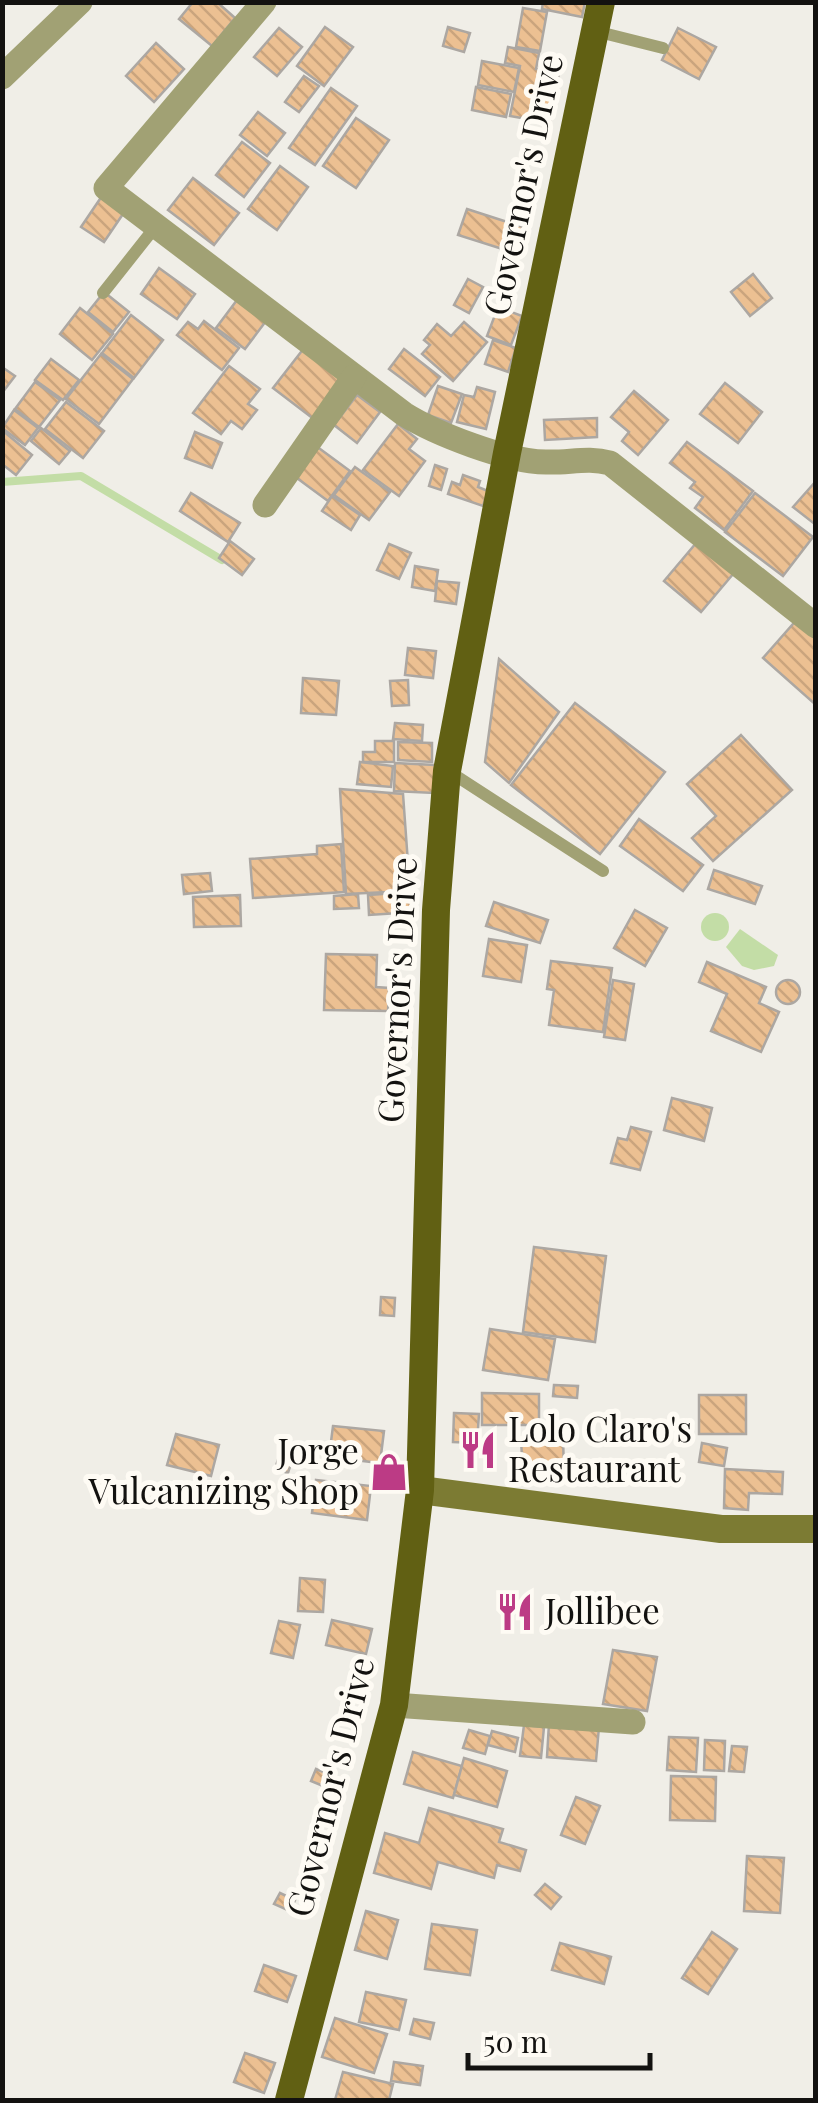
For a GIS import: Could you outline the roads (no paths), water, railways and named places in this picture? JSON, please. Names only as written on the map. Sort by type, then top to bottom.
[{"type":"main road","name":"Governor's Drive","points":[[289,2100],[394,1704],[420,1490],[436,930],[448,771],[507,453],[601,2]]},
{"type":"main road","points":[[420,1490],[720,1529],[816,1529]]},
{"type":"street","points":[[2,77],[80,2]]},
{"type":"street","points":[[264,2],[106,188],[354,377],[437,434],[543,463],[594,458],[610,463],[816,626]]},
{"type":"street","points":[[266,505],[354,377]]},
{"type":"street","points":[[394,1704],[633,1722]]},
{"type":"lane","points":[[594,32],[664,48]]},
{"type":"lane","points":[[103,293],[156,226]]},
{"type":"lane","points":[[448,771],[603,872]]},
{"type":"waterway","points":[[2,482],[81,476],[222,560]]},
{"type":"place","name":"Lolo Claro's Restaurant","points":[[478,1450]]},
{"type":"place","name":"Jorge Vulcanizing Shop","points":[[389,1472]]},
{"type":"place","name":"Jollibee","points":[[515,1612]]}]
